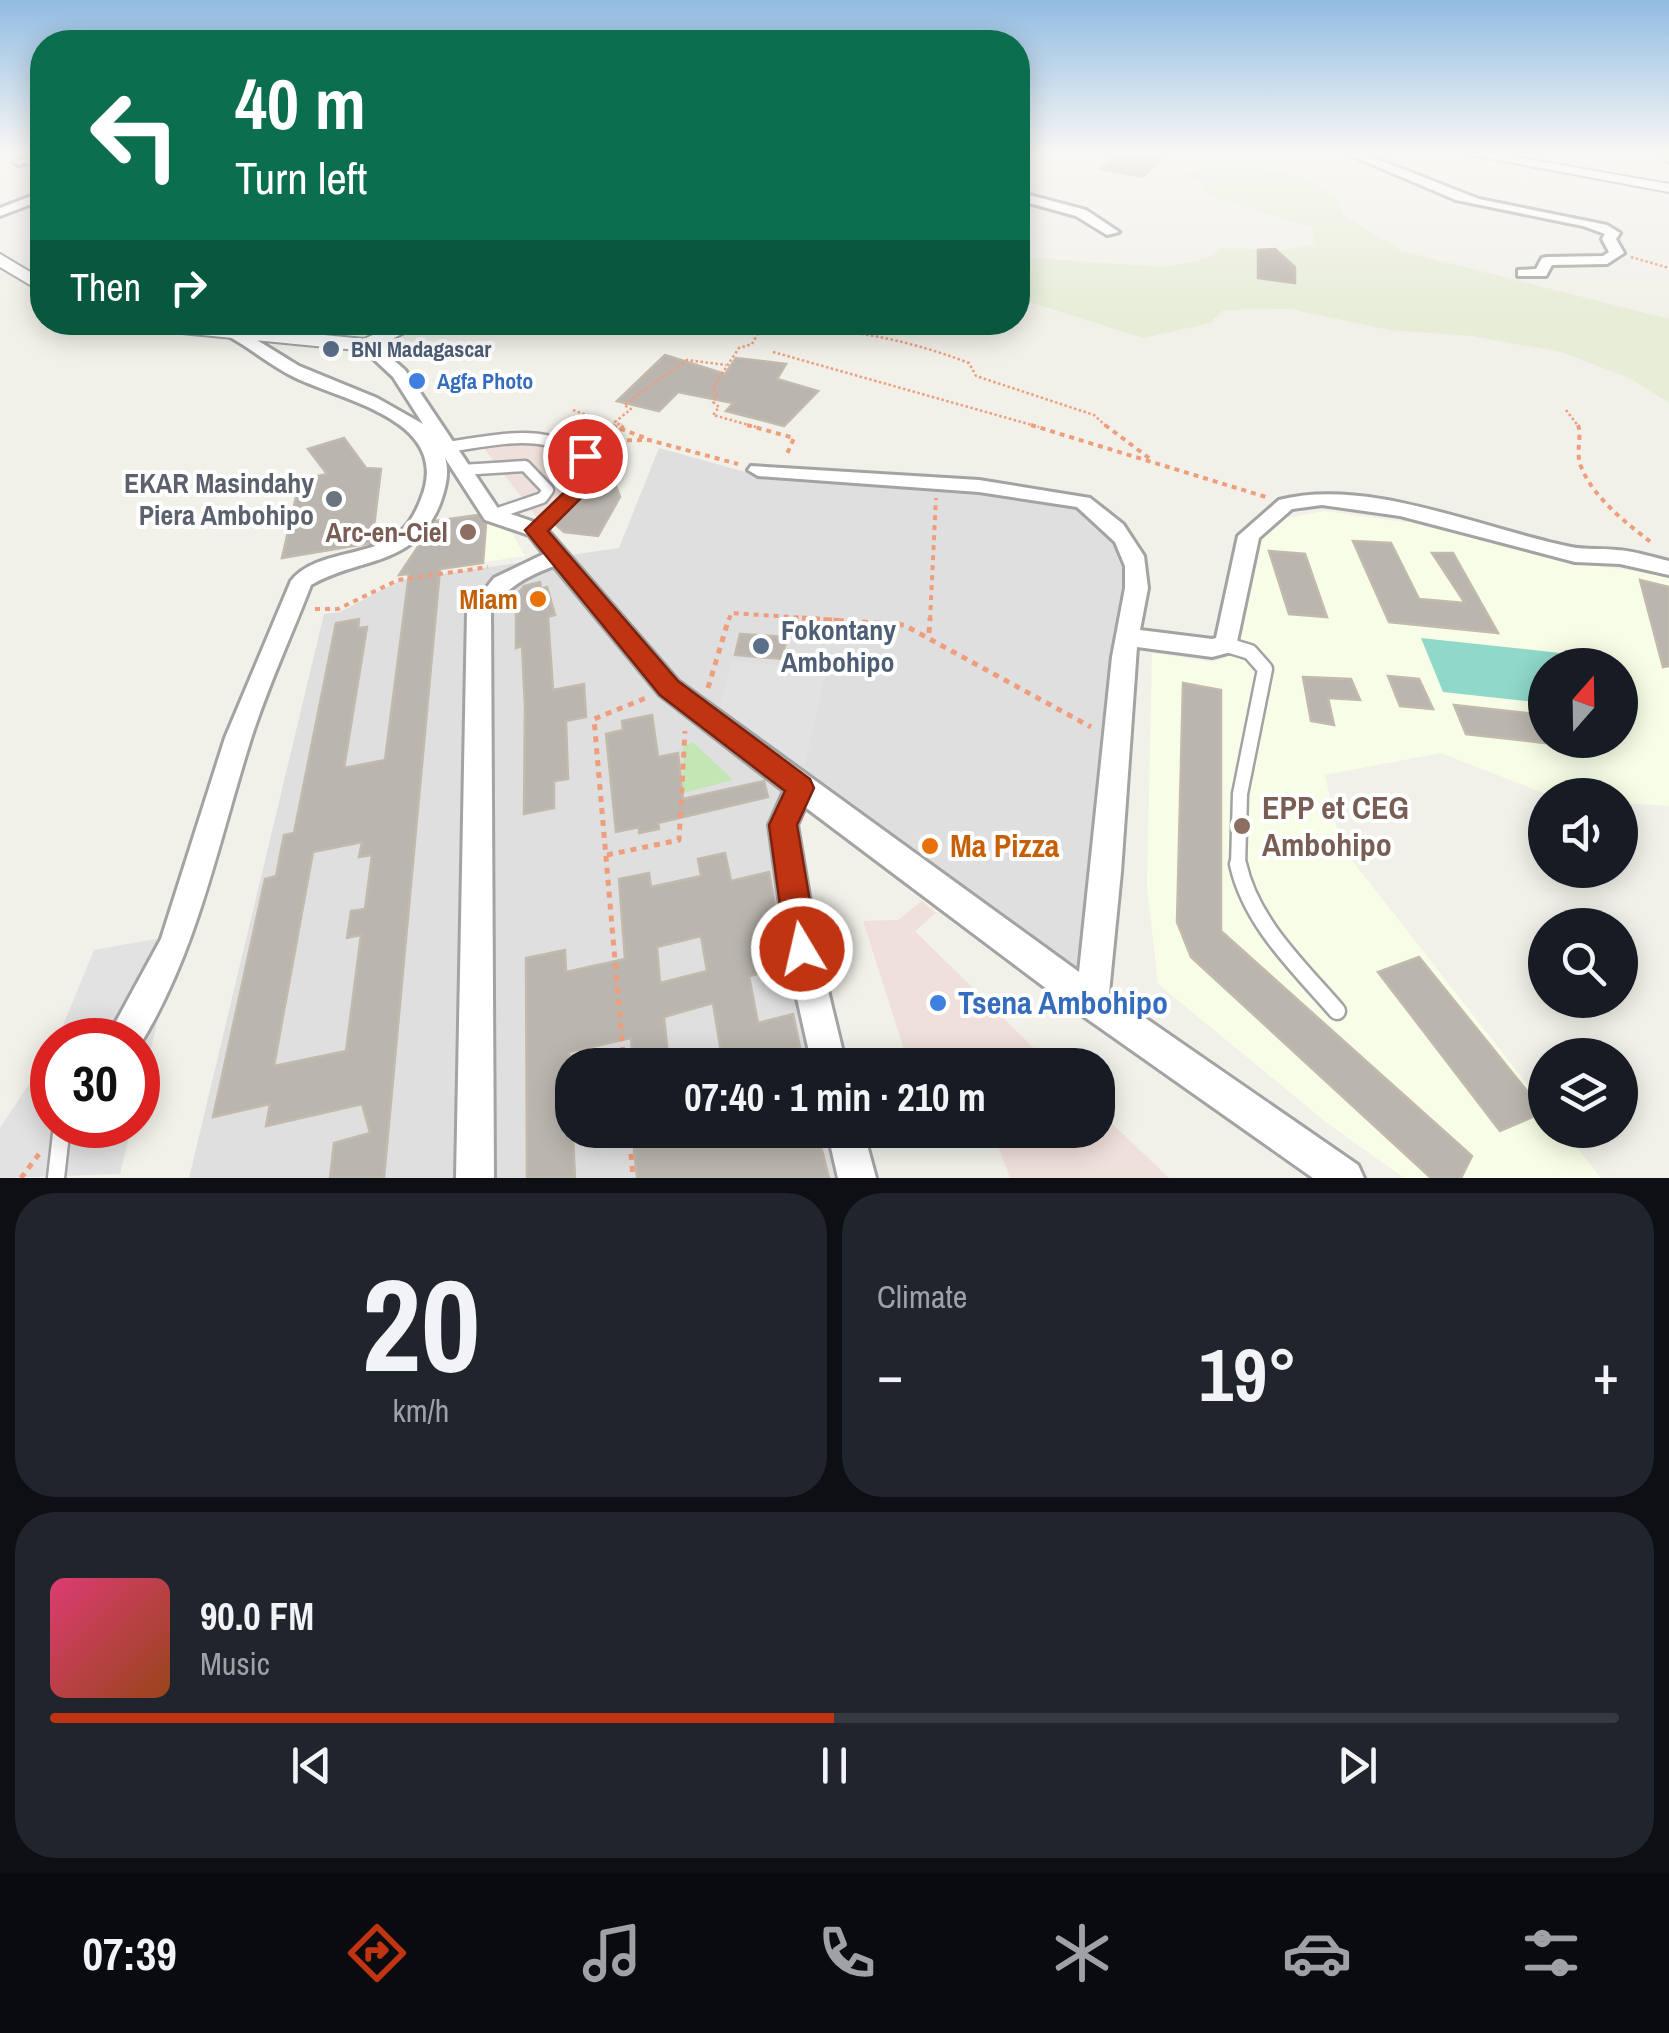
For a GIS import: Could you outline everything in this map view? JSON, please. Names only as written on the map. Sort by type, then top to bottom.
[{"type":"street","points":[[1066,209],[1081,213],[1112,232]]},
{"type":"street","points":[[1511,209],[1605,228],[1613,233],[1609,239],[1617,253],[1607,260],[1583,263],[1546,261],[1541,273],[1523,273]]},
{"type":"street","points":[[0,259],[30,279]]},
{"type":"street","points":[[139,1018],[186,918],[231,759],[302,581],[322,567],[383,551],[415,531],[438,482],[436,462],[417,431],[390,408],[300,373],[238,335]]},
{"type":"street","points":[[248,335],[367,345],[388,335]]},
{"type":"street","points":[[367,345],[400,374],[492,515],[536,530],[669,688],[693,709],[1091,1000],[1345,1178]]},
{"type":"street","points":[[768,472],[937,483],[1083,502],[1098,510],[1123,538],[1136,566],[1117,742],[1108,892],[1091,1000]]},
{"type":"street","points":[[1127,637],[1212,648],[1227,645],[1249,536],[1286,504],[1322,499],[1400,510],[1575,555],[1620,557],[1669,568]]},
{"type":"street","points":[[474,1178],[479,612],[488,592],[508,576],[557,557]]},
{"type":"street","points":[[800,788],[783,825],[802,949],[825,1048]]},
{"type":"street","points":[[850,1148],[857,1178]]},
{"type":"lane","points":[[446,447],[546,438],[567,442],[585,456],[591,470],[586,482],[536,530]]},
{"type":"lane","points":[[462,470],[525,466],[545,483],[548,490],[542,498],[492,515]]},
{"type":"lane","points":[[1227,645],[1250,652],[1265,669],[1240,809],[1238,867],[1260,915],[1336,1011]]},
{"type":"lane","points":[[56,1178],[59,1148]]},
{"type":"path","points":[[1617,253],[1669,268]]},
{"type":"path","points":[[573,410],[649,440],[768,472],[794,438],[713,415],[719,407],[713,402],[717,396],[713,388],[739,348],[752,344],[757,335]]},
{"type":"path","points":[[873,335],[908,340],[969,363],[976,376],[1024,388],[1057,405],[1094,415],[1127,445],[1149,458]]},
{"type":"path","points":[[773,352],[823,362],[916,393],[1149,458],[1286,504]]},
{"type":"path","points":[[620,430],[625,426],[615,422],[631,409],[624,405],[686,360],[726,366]]},
{"type":"path","points":[[1566,410],[1581,429],[1576,439],[1579,455],[1596,494],[1654,545]]},
{"type":"path","points":[[567,442],[649,440]]},
{"type":"path","points":[[928,636],[937,483]]},
{"type":"path","points":[[290,609],[338,609],[398,580],[506,564],[508,576]]},
{"type":"path","points":[[607,855],[679,840],[681,746],[693,709],[714,680],[731,613],[904,625],[1117,742]]},
{"type":"path","points":[[623,1048],[594,720],[669,688]]},
{"type":"path","points":[[630,1148],[633,1178]]},
{"type":"shaded area","points":[[1252,209],[1341,209],[1343,215],[1402,251],[1669,319],[1669,403],[1630,378],[1561,352],[1473,336],[1390,330],[1290,309],[1223,310],[1210,323],[1143,338],[1030,303],[1030,258],[1164,267],[1206,259],[1221,248],[1281,250],[1313,245],[1313,228]]},
{"type":"shaded area","points":[[545,442],[580,458],[585,474],[538,519],[483,447]]},
{"type":"shaded area","points":[[659,448],[771,479],[955,487],[1072,502],[1137,557],[1091,1001],[801,788],[783,825],[826,1048],[555,1048],[555,1148],[850,1148],[857,1178],[189,1178],[324,614],[340,612],[401,580],[619,548]]},
{"type":"shaded area","name":"Arc-en-Ciel","points":[[499,510],[525,556],[399,575],[428,521]]},
{"type":"shaded area","name":"EPP et CEG Ambohipo","points":[[1324,511],[1404,522],[1432,519],[1513,540],[1572,563],[1669,575],[1669,806],[1638,804],[1638,778],[1528,778],[1528,787],[1441,753],[1325,775],[1341,846],[1528,1085],[1528,1148],[1577,1148],[1601,1178],[1404,1178],[1327,1123],[1158,984],[1147,886],[1152,653],[1213,662],[1235,654],[1256,538],[1281,519]]},
{"type":"shaded area","points":[[1421,638],[1528,650],[1528,701],[1443,692]]},
{"type":"shaded area","points":[[732,661],[826,670],[804,770],[719,707]]},
{"type":"shaded area","name":"Tsena Ambohipo","points":[[922,901],[936,913],[915,931],[1034,1048],[904,1048],[863,921],[898,920]]},
{"type":"shaded area","points":[[178,935],[158,1018],[66,1018],[94,950]]},
{"type":"shaded area","points":[[30,1082],[30,1148],[126,1148],[120,1174],[0,1178],[0,1128]]},
{"type":"shaded area","points":[[1115,1126],[1169,1178],[1010,1178],[999,1148],[1115,1148]]},
{"type":"green space","points":[[693,742],[733,780],[683,793],[683,747]]},
{"type":"building","points":[[1275,249],[1295,267],[1295,283],[1258,278],[1258,250]]},
{"type":"building","points":[[665,355],[725,374],[736,358],[786,364],[777,379],[818,391],[784,426],[726,411],[733,403],[678,392],[659,411],[617,401]]},
{"type":"building","points":[[344,438],[366,468],[381,469],[372,543],[282,558],[300,480],[327,474],[308,449]]},
{"type":"building","points":[[595,483],[616,486],[620,497],[598,536],[564,532],[555,524]]},
{"type":"building","points":[[477,515],[486,524],[483,563],[440,569],[384,1178],[330,1178],[334,1143],[370,1133],[362,1104],[266,1126],[270,1104],[213,1117],[265,879],[276,876],[284,835],[294,833],[336,623],[359,619],[358,628],[367,627],[344,768],[385,760],[409,574],[399,575],[435,521]],"holes":[[[362,842],[359,857],[372,855],[365,909],[351,911],[347,938],[361,935],[346,1051],[274,1066],[313,852]]]},
{"type":"building","points":[[1353,541],[1391,543],[1419,599],[1465,603],[1432,553],[1453,553],[1498,633],[1389,622]]},
{"type":"building","points":[[1269,551],[1305,554],[1327,617],[1289,614]]},
{"type":"building","points":[[1640,580],[1669,587],[1669,666],[1663,667]]},
{"type":"building","points":[[540,582],[541,589],[547,587],[555,615],[548,617],[553,690],[584,684],[586,717],[566,721],[568,779],[554,781],[554,808],[524,814],[525,706],[522,646],[516,648],[516,596],[524,586]]},
{"type":"building","name":"Fokontany Ambohipo","points":[[740,634],[787,637],[782,659],[735,655]]},
{"type":"building","points":[[1388,676],[1419,679],[1433,709],[1400,706]]},
{"type":"building","points":[[1303,677],[1351,679],[1360,700],[1328,698],[1334,725],[1311,721]]},
{"type":"building","points":[[1183,683],[1221,690],[1221,931],[1472,1156],[1461,1178],[1431,1178],[1191,957],[1177,922]]},
{"type":"building","points":[[1454,705],[1528,713],[1528,741],[1466,734]]},
{"type":"building","points":[[652,715],[658,757],[678,753],[683,799],[764,781],[768,797],[658,823],[659,829],[639,833],[639,827],[616,832],[606,734],[623,730],[622,721]]},
{"type":"building","points":[[725,853],[731,881],[769,872],[786,967],[749,976],[758,1023],[793,1014],[800,1047],[720,1048],[713,1003],[664,1017],[667,1048],[632,1048],[631,1038],[587,1048],[555,1048],[555,1148],[574,1148],[575,1178],[527,1178],[526,958],[565,950],[566,972],[625,959],[619,879],[649,873],[651,887],[701,876],[698,859]],"holes":[[[701,936],[707,971],[660,983],[657,947]]]},
{"type":"building","points":[[1419,957],[1528,1092],[1528,1119],[1500,1131],[1378,972]]},
{"type":"building","points":[[822,1148],[829,1178],[637,1178],[634,1149]]},
{"type":"place","name":"BNI Madagascar","points":[[331,349]]},
{"type":"place","name":"Agfa Photo","points":[[417,381]]},
{"type":"place","name":"EKAR Masindahy Piera Ambohipo","points":[[334,499]]},
{"type":"place","name":"Arc-en-Ciel","points":[[468,532]]},
{"type":"place","name":"Miam","points":[[538,599]]},
{"type":"place","name":"Fokontany Ambohipo","points":[[761,646]]},
{"type":"place","name":"EPP et CEG Ambohipo","points":[[1242,826]]},
{"type":"place","name":"Ma Pizza","points":[[930,846]]},
{"type":"place","name":"Tsena Ambohipo","points":[[938,1003]]},
{"type":"route","points":[[585,456],[591,470],[586,482],[536,530],[669,688],[800,788],[783,825],[802,949]]}]
